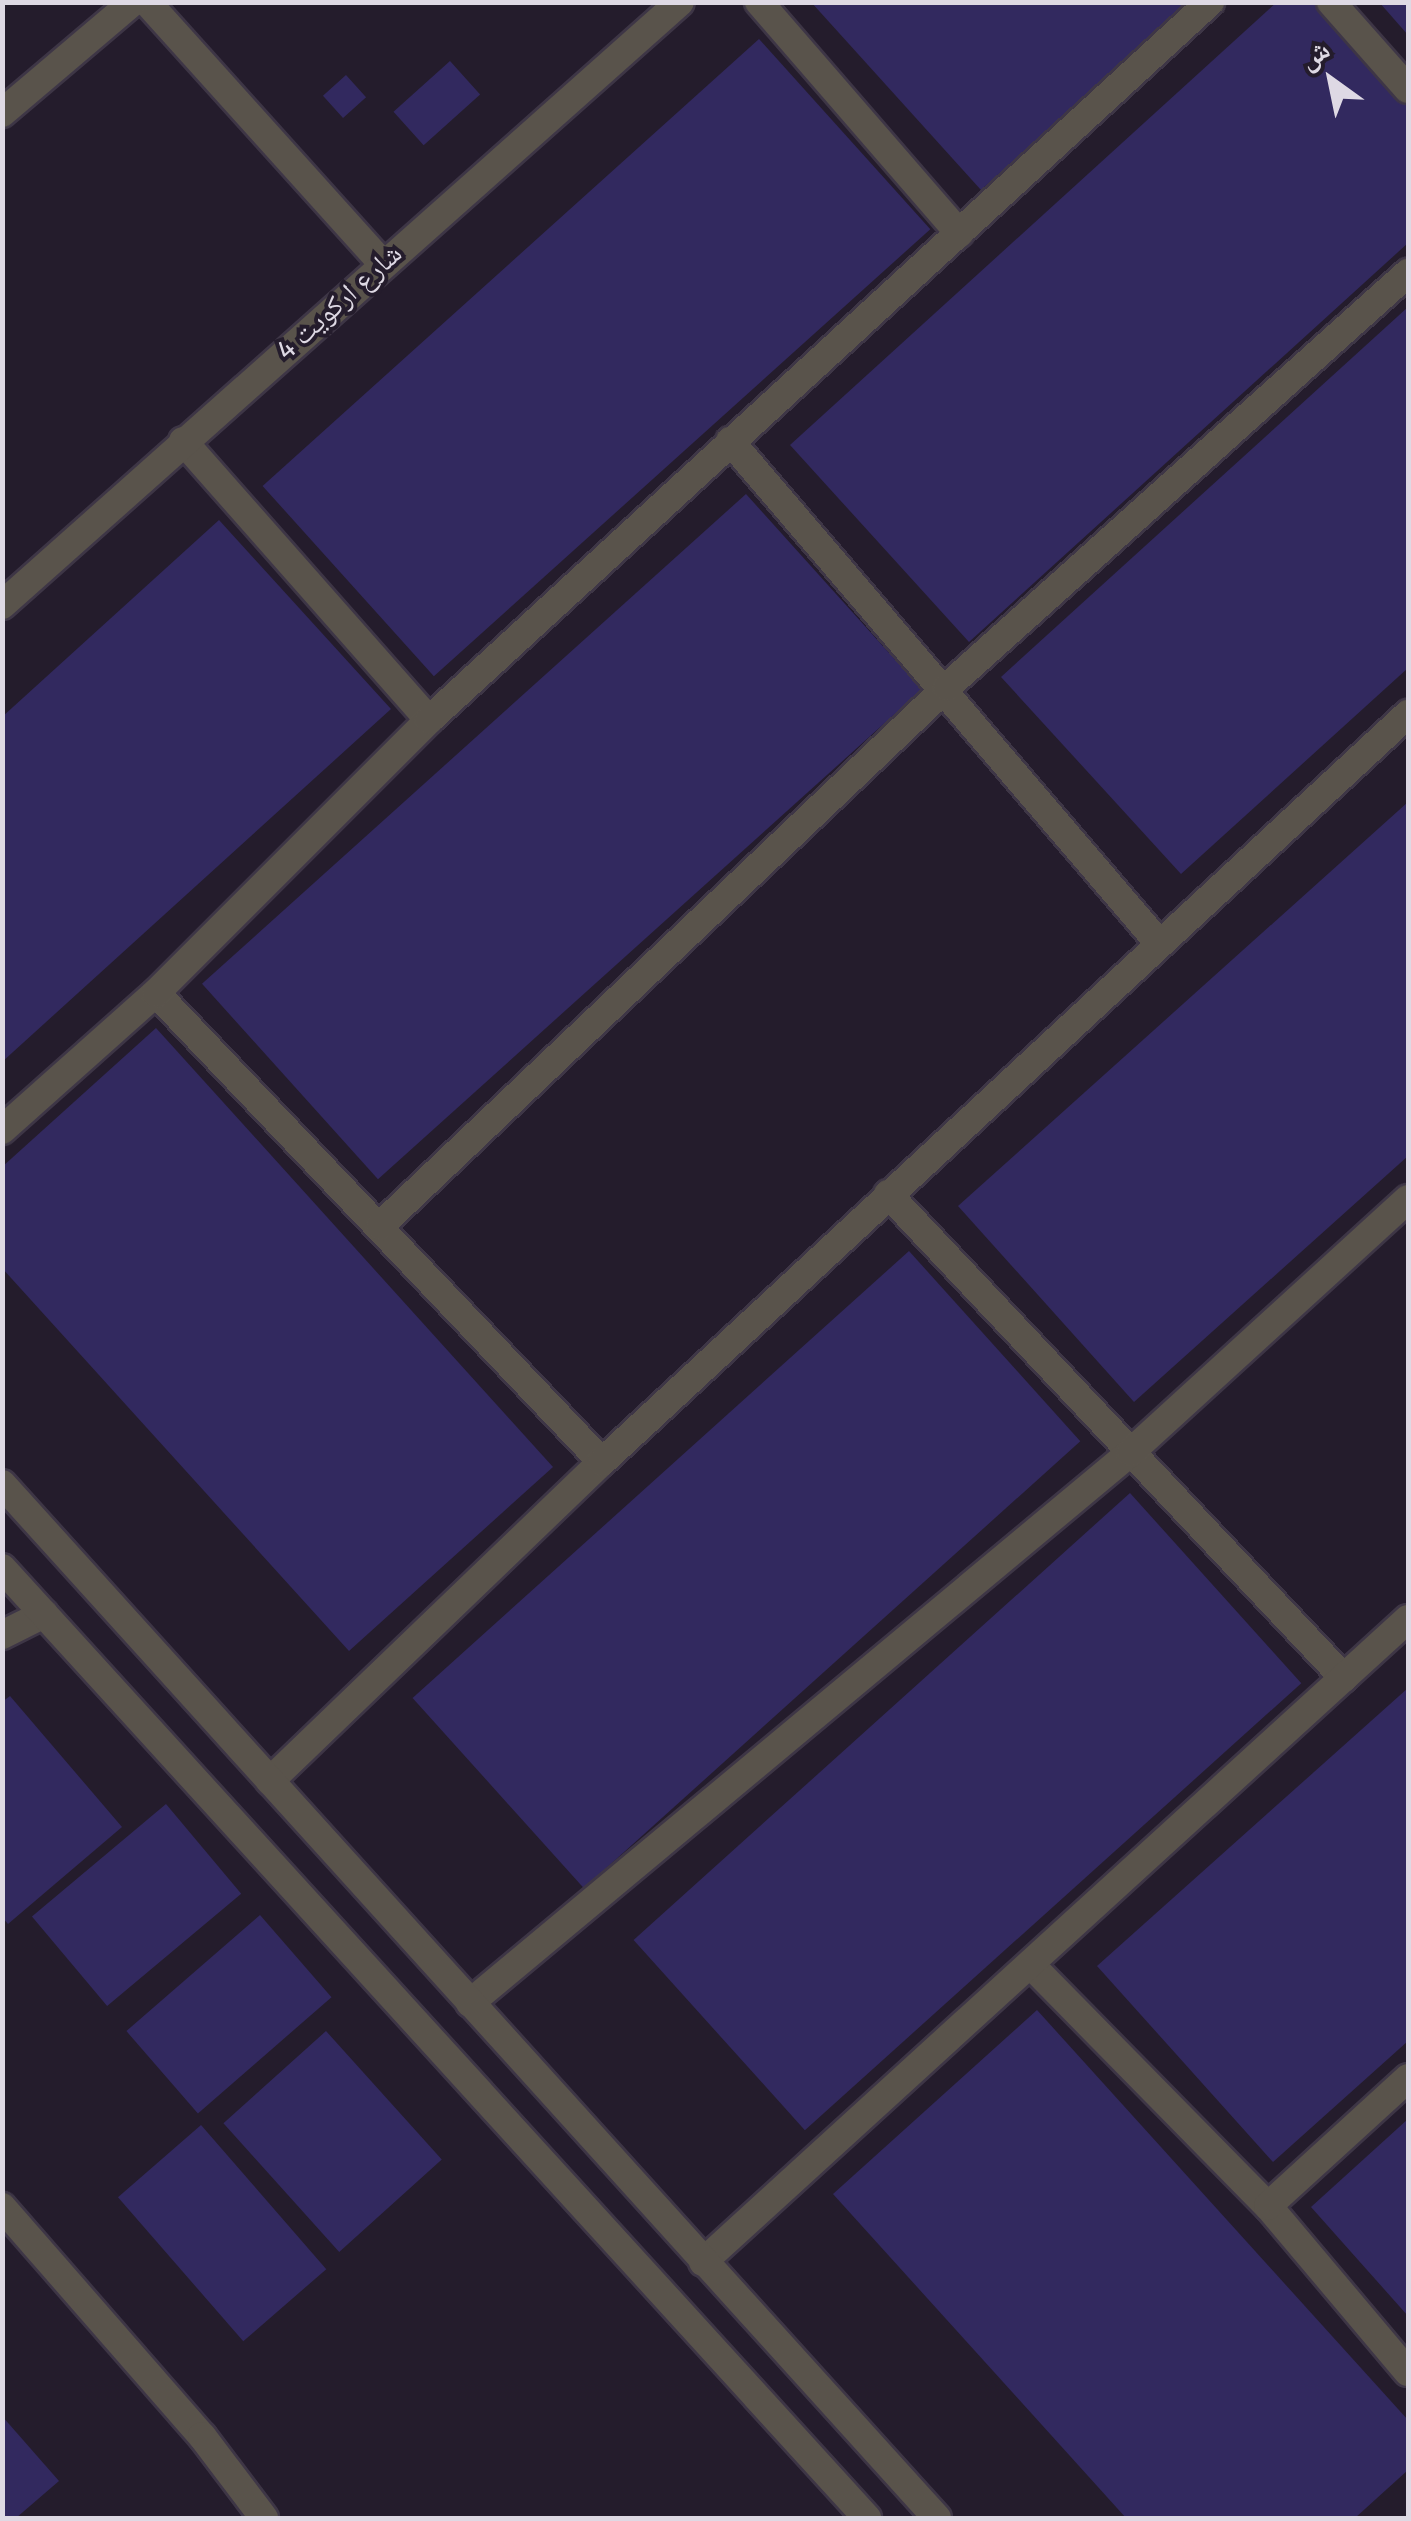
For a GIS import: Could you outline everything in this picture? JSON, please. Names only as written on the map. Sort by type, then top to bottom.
[{"type":"street","points":[[2,113],[133,2]]},
{"type":"street","points":[[147,2],[382,263]]},
{"type":"street","points":[[759,2],[960,233]]},
{"type":"street","points":[[2,1130],[156,993],[429,720],[1210,2]]},
{"type":"street","points":[[1331,2],[1408,89]]},
{"type":"street","name":"شارع اركويت 4","points":[[2,605],[665,7]]},
{"type":"street","points":[[380,1226],[947,687],[1408,273]]},
{"type":"street","points":[[730,440],[947,687],[1158,942]]},
{"type":"street","points":[[184,441],[429,720]]},
{"type":"street","points":[[270,1781],[602,1462],[1408,714]]},
{"type":"street","points":[[156,993],[602,1462]]},
{"type":"street","points":[[888,1194],[1344,1678]]},
{"type":"street","points":[[470,2003],[1130,1452],[1408,1199]]},
{"type":"street","points":[[2,1484],[937,2518]]},
{"type":"street","points":[[2,1568],[867,2518]]},
{"type":"street","points":[[2,1635],[44,1614]]},
{"type":"street","points":[[703,2262],[1408,1620]]},
{"type":"street","points":[[1031,1965],[1268,2206],[1408,2372]]},
{"type":"street","points":[[1268,2206],[1408,2078]]},
{"type":"street","points":[[2,2207],[202,2436],[264,2518]]},
{"type":"building","points":[[811,2],[1188,2],[981,190]]},
{"type":"building","points":[[1277,2],[1314,2],[1408,106],[1408,243],[969,642],[790,445]]},
{"type":"building","points":[[1379,2],[1408,2],[1408,35]]},
{"type":"building","points":[[759,39],[930,229],[434,676],[263,486]]},
{"type":"building","points":[[450,61],[480,94],[424,145],[394,112]]},
{"type":"building","points":[[346,75],[366,97],[343,118],[323,96]]},
{"type":"building","points":[[1408,307],[1408,668],[1181,874],[1001,677]]},
{"type":"building","points":[[746,494],[922,689],[378,1179],[202,984]]},
{"type":"building","points":[[219,520],[391,709],[2,1062],[2,717]]},
{"type":"building","points":[[1408,802],[1408,1156],[1134,1402],[958,1206]]},
{"type":"building","points":[[156,1028],[553,1467],[349,1651],[2,1268],[2,1167]]},
{"type":"building","points":[[909,1251],[1080,1441],[584,1888],[413,1698]]},
{"type":"building","points":[[1130,1493],[1301,1683],[805,2130],[634,1940]]},
{"type":"building","points":[[1408,1688],[1408,2041],[1273,2162],[1097,1966]]},
{"type":"building","points":[[10,1696],[122,1827],[8,1924],[2,1917],[2,1702]]},
{"type":"building","points":[[166,1804],[241,1894],[107,2006],[32,1916]]},
{"type":"building","points":[[260,1915],[332,1997],[198,2113],[126,2031]]},
{"type":"building","points":[[1037,2010],[1408,2420],[1408,2470],[1355,2518],[1126,2518],[833,2194]]},
{"type":"building","points":[[326,2031],[442,2160],[339,2252],[223,2123]]},
{"type":"building","points":[[1408,2119],[1408,2316],[1311,2207]]},
{"type":"building","points":[[201,2125],[326,2269],[243,2341],[118,2197]]},
{"type":"building","points":[[2,2416],[59,2481],[16,2518],[2,2518]]}]
